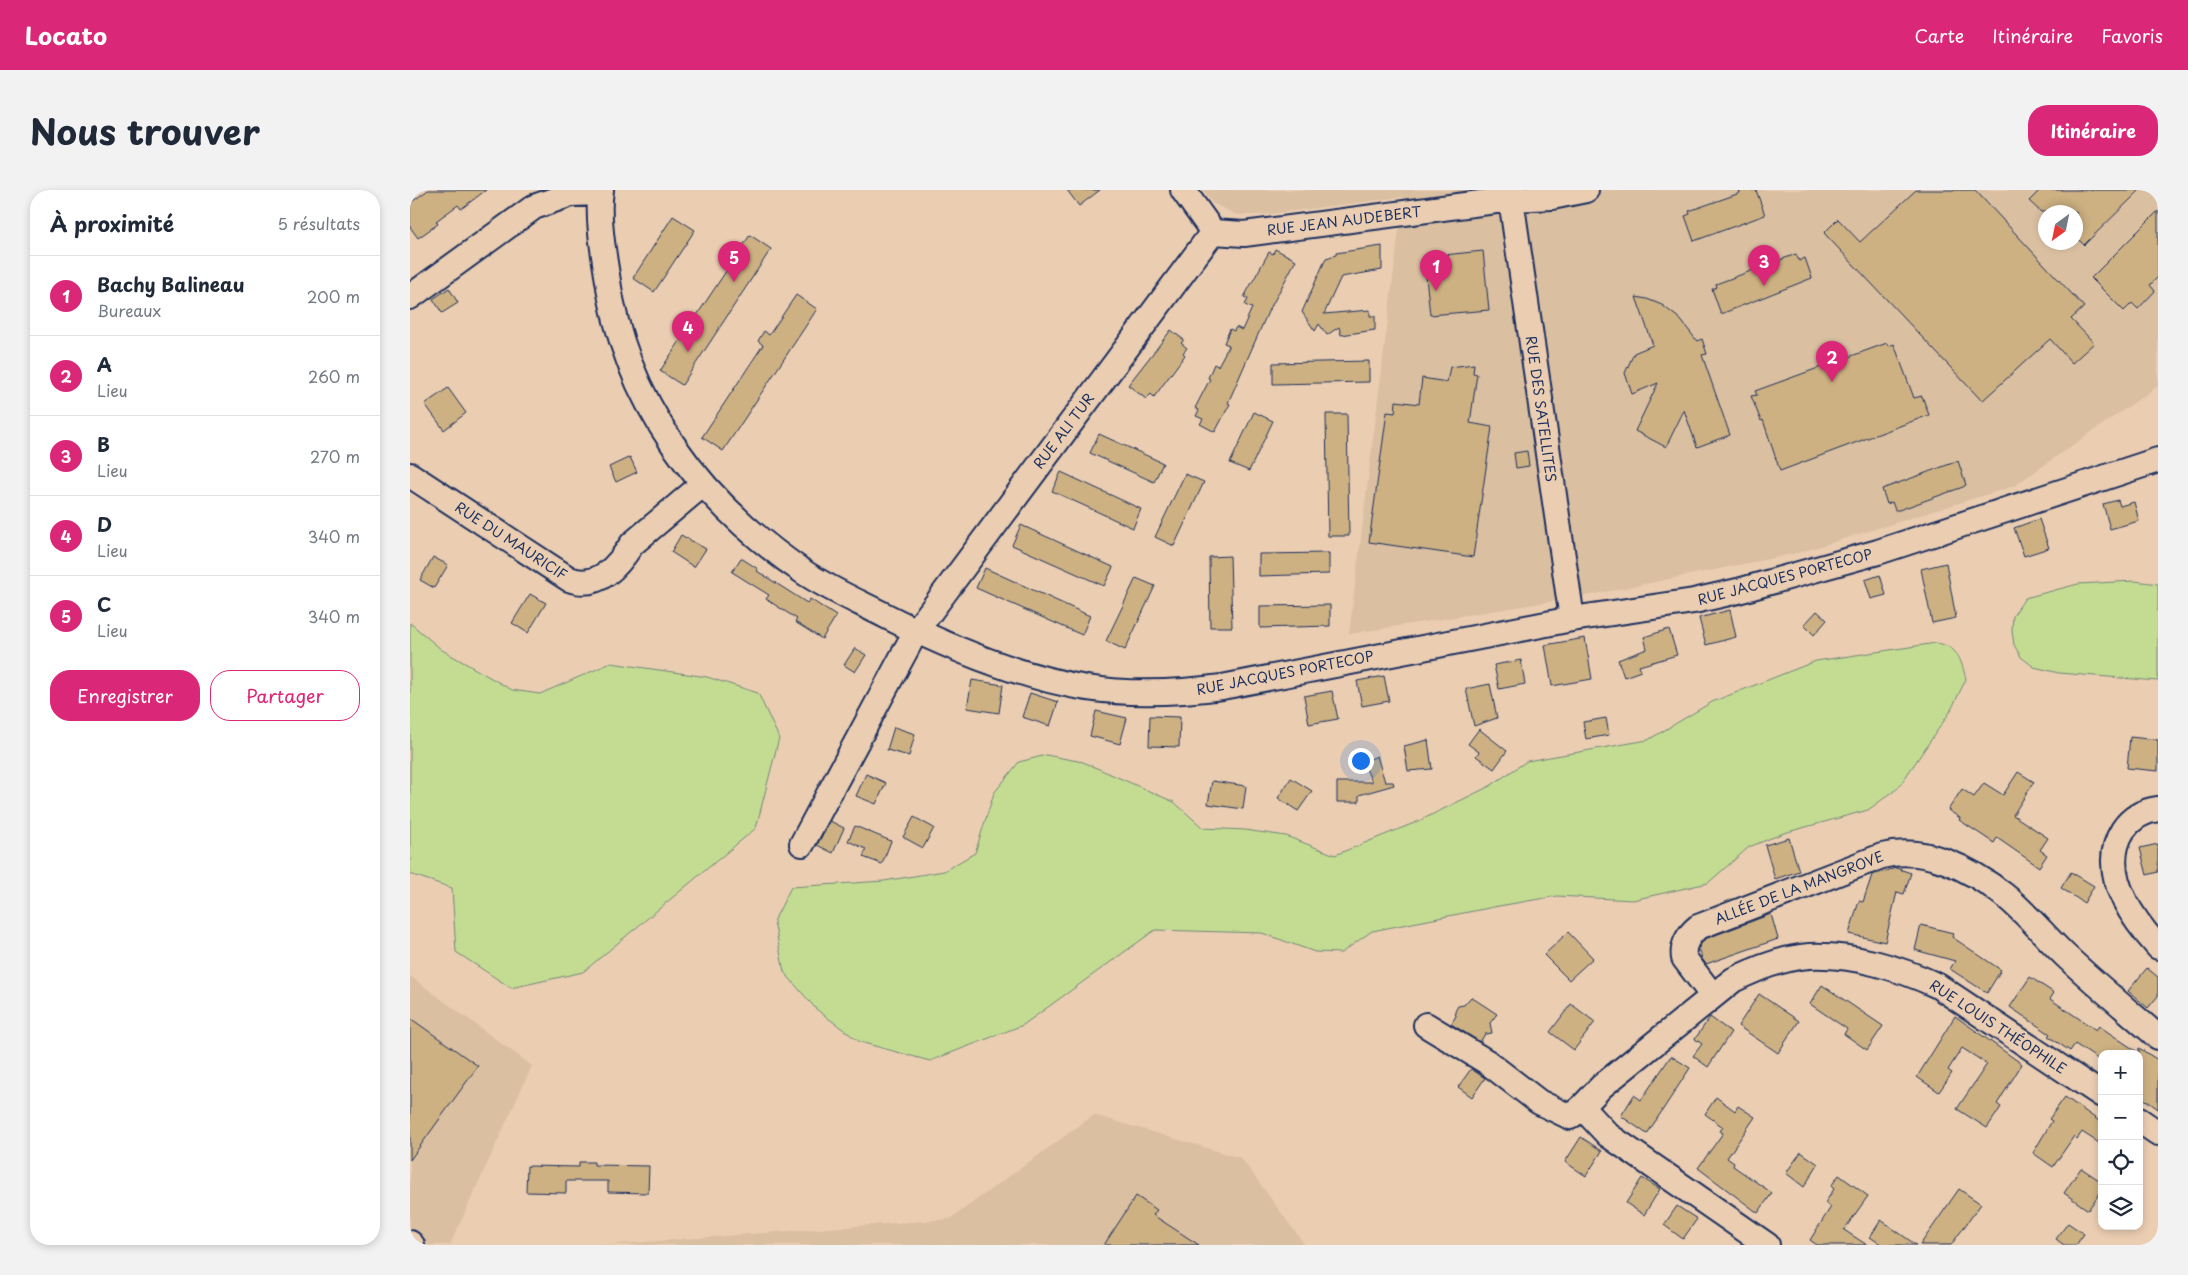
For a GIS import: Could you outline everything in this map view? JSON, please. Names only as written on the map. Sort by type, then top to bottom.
[{"type":"street","points":[[1183,190],[1213,232]]},
{"type":"street","name":"RUE JEAN AUDEBERT","points":[[1213,232],[1244,234],[1509,195],[1552,197],[1586,190]]},
{"type":"street","points":[[410,297],[534,207],[571,194],[600,192]]},
{"type":"street","name":"RUE JACQUES PORTECOP","points":[[600,192],[604,256],[618,334],[649,407],[690,470],[736,520],[807,574],[916,631],[983,658],[1059,682],[1089,688],[1129,692],[1186,692],[1222,687],[1572,619],[1694,601],[1802,575],[1878,552],[2158,460]]},
{"type":"street","name":"RUE DES SATELLITES","points":[[1509,195],[1572,619]]},
{"type":"street","name":"RUE ALI TUR","points":[[802,844],[916,631],[1213,232]]},
{"type":"street","name":"RUE DU MAURICIF","points":[[410,475],[579,583],[597,580],[605,575],[632,544],[702,485]]},
{"type":"street","points":[[2158,809],[2138,814],[2129,823],[2115,846],[2114,857],[2117,882],[2123,898],[2158,947]]},
{"type":"street","name":"ALLÉE DE LA MANGROVE","points":[[1712,995],[1684,958],[1685,944],[1692,932],[1698,927],[1874,858],[1907,852],[1936,858],[1953,864],[2005,895],[2069,959],[2158,1037]]},
{"type":"street","name":"RUE LOUIS THÉOPHILE","points":[[1582,1108],[1602,1086],[1712,995],[1733,980],[1750,972],[1809,956],[1881,965],[1921,978],[1938,986],[2098,1092]]},
{"type":"street","points":[[1426,1025],[1487,1062],[1539,1102],[1570,1117],[1582,1108],[1608,1135],[1767,1245]]},
{"type":"street","points":[[2143,1123],[2158,1132]]},
{"type":"shaded area","points":[[1203,190],[2158,190],[2158,386],[2014,486],[1798,553],[1585,596],[1349,634],[1403,197],[1263,215],[1237,215],[1212,203]]},
{"type":"shaded area","points":[[410,976],[532,1066],[450,1245],[410,1245]]},
{"type":"shaded area","points":[[1094,1115],[1241,1158],[1305,1245],[603,1245],[950,1219]]},
{"type":"green space","points":[[2135,581],[2158,584],[2158,681],[2059,673],[2034,667],[2021,657],[2014,645],[2012,631],[2013,616],[2025,598],[2078,584]]},
{"type":"green space","points":[[410,623],[442,650],[512,690],[540,694],[611,663],[707,677],[758,693],[779,738],[756,828],[583,972],[511,988],[456,952],[452,888],[410,874]]},
{"type":"green space","points":[[1936,643],[1949,647],[1954,651],[1960,660],[1966,679],[1950,712],[1898,788],[1868,810],[1784,833],[1749,847],[1708,883],[1633,900],[1557,896],[1499,906],[1372,931],[1341,953],[1315,952],[1262,933],[1155,930],[1023,1025],[930,1061],[860,1042],[816,1009],[784,972],[774,921],[791,887],[884,881],[944,871],[975,853],[994,793],[1019,762],[1046,755],[1083,762],[1174,802],[1203,828],[1245,830],[1286,836],[1335,855],[1419,821],[1490,786],[1527,761],[1648,740],[1712,702],[1816,661]]},
{"type":"building","points":[[428,190],[486,190],[461,209],[458,205],[436,221],[438,224],[418,238],[410,227],[410,203]]},
{"type":"building","points":[[1067,190],[1100,190],[1079,206]]},
{"type":"building","points":[[1739,190],[1756,190],[1765,215],[1694,241],[1685,216],[1690,214],[1689,211],[1740,193]]},
{"type":"building","points":[[1916,190],[1975,190],[2084,307],[2071,319],[2094,343],[2072,363],[2050,339],[1982,401],[1824,233],[1838,219],[1860,242]]},
{"type":"building","points":[[2040,190],[2140,190],[2084,245],[2083,205],[2038,205],[2038,209],[2029,201]]},
{"type":"building","points":[[2158,211],[2158,277],[2150,285],[2155,291],[2138,309],[2132,303],[2124,311],[2091,278]]},
{"type":"building","points":[[673,216],[695,230],[654,292],[633,278]]},
{"type":"building","points":[[750,235],[771,249],[682,385],[660,371]]},
{"type":"building","points":[[1382,246],[1382,270],[1341,277],[1324,314],[1370,310],[1370,316],[1375,316],[1375,330],[1341,335],[1339,327],[1327,335],[1319,324],[1315,331],[1302,312],[1326,258],[1336,255],[1336,253]]},
{"type":"building","points":[[1275,249],[1296,260],[1271,307],[1271,305],[1228,403],[1230,404],[1215,432],[1200,424],[1203,419],[1196,416],[1199,410],[1195,408],[1210,379],[1208,378],[1214,364],[1218,366],[1229,345],[1224,343],[1230,329],[1234,331],[1236,327],[1242,330],[1252,308],[1245,305],[1248,299],[1244,297],[1269,252],[1273,254]]},
{"type":"building","points":[[1483,251],[1489,310],[1430,315],[1424,257]]},
{"type":"building","points":[[1796,254],[1799,261],[1805,258],[1812,278],[1721,314],[1712,289],[1717,287],[1716,284]]},
{"type":"building","points":[[449,288],[458,303],[442,313],[433,299]]},
{"type":"building","points":[[796,295],[817,309],[723,451],[702,437],[763,345],[758,341],[764,331],[769,335]]},
{"type":"building","points":[[1636,297],[1662,305],[1680,319],[1697,341],[1702,339],[1707,354],[1702,355],[1730,435],[1697,447],[1684,410],[1666,447],[1635,431],[1658,383],[1632,394],[1625,373],[1634,353],[1653,345]]},
{"type":"building","points":[[1171,330],[1184,340],[1181,343],[1187,348],[1183,353],[1185,355],[1154,397],[1151,394],[1146,399],[1128,385]]},
{"type":"building","points":[[1887,343],[1889,346],[1894,344],[1914,398],[1922,396],[1929,415],[1780,471],[1763,420],[1761,421],[1751,396],[1757,395],[1755,391]]},
{"type":"building","points":[[1369,361],[1369,382],[1273,384],[1273,363]]},
{"type":"building","points":[[1474,364],[1473,373],[1477,374],[1470,423],[1492,427],[1473,557],[1369,542],[1387,412],[1395,413],[1396,401],[1419,404],[1422,378],[1447,382],[1450,367]]},
{"type":"building","points":[[448,388],[466,413],[444,430],[425,404]]},
{"type":"building","points":[[1254,412],[1273,421],[1249,471],[1230,463]]},
{"type":"building","points":[[1326,414],[1347,414],[1349,536],[1328,536]]},
{"type":"building","points":[[1099,434],[1163,463],[1154,482],[1090,453]]},
{"type":"building","points":[[1527,451],[1529,466],[1516,468],[1514,453]]},
{"type":"building","points":[[630,457],[637,472],[616,482],[609,467]]},
{"type":"building","points":[[1958,461],[1966,485],[1963,487],[1899,510],[1895,510],[1892,502],[1887,504],[1882,489]]},
{"type":"building","points":[[1061,472],[1141,509],[1133,528],[1052,491]]},
{"type":"building","points":[[1185,474],[1204,482],[1174,546],[1155,537]]},
{"type":"building","points":[[2118,500],[2120,506],[2134,502],[2139,521],[2110,529],[2103,504]]},
{"type":"building","points":[[2039,519],[2049,548],[2024,556],[2014,528]]},
{"type":"building","points":[[1021,525],[1113,567],[1104,586],[1012,545]]},
{"type":"building","points":[[681,535],[706,549],[694,567],[671,552]]},
{"type":"building","points":[[1329,553],[1329,574],[1259,576],[1259,554]]},
{"type":"building","points":[[1230,556],[1232,627],[1210,627],[1209,557]]},
{"type":"building","points":[[433,557],[448,565],[434,588],[420,580]]},
{"type":"building","points":[[741,558],[758,569],[757,571],[807,603],[810,599],[836,616],[822,639],[795,622],[797,619],[766,599],[769,595],[732,572]]},
{"type":"building","points":[[1946,563],[1956,618],[1932,623],[1921,569]]},
{"type":"building","points":[[985,568],[1090,616],[1082,635],[976,588]]},
{"type":"building","points":[[1880,575],[1886,595],[1871,599],[1865,580]]},
{"type":"building","points":[[1136,578],[1155,586],[1125,650],[1106,641]]},
{"type":"building","points":[[530,594],[546,603],[528,633],[512,623]]},
{"type":"building","points":[[1330,605],[1330,626],[1260,628],[1260,606]]},
{"type":"building","points":[[1730,610],[1736,637],[1706,645],[1699,618]]},
{"type":"building","points":[[1817,611],[1827,620],[1814,635],[1804,625]]},
{"type":"building","points":[[1669,629],[1677,655],[1639,666],[1641,671],[1624,677],[1618,660],[1647,649],[1644,637]]},
{"type":"building","points":[[1585,638],[1592,679],[1552,686],[1545,645]]},
{"type":"building","points":[[855,648],[866,655],[855,672],[844,665]]},
{"type":"building","points":[[1521,660],[1525,684],[1499,689],[1494,665]]},
{"type":"building","points":[[1384,676],[1389,701],[1362,706],[1357,681]]},
{"type":"building","points":[[972,680],[1003,685],[999,713],[967,708]]},
{"type":"building","points":[[1490,684],[1497,718],[1474,726],[1466,689]]},
{"type":"building","points":[[1332,691],[1338,719],[1309,724],[1304,696]]},
{"type":"building","points":[[1030,693],[1058,702],[1050,726],[1022,717]]},
{"type":"building","points":[[1096,711],[1127,718],[1120,744],[1090,736]]},
{"type":"building","points":[[1150,716],[1180,717],[1179,747],[1149,746]]},
{"type":"building","points":[[1606,718],[1609,735],[1586,739],[1583,722]]},
{"type":"building","points":[[894,727],[915,734],[909,756],[887,750]]},
{"type":"building","points":[[1479,729],[1507,751],[1494,769],[1476,756],[1479,752],[1468,744]]},
{"type":"building","points":[[2130,737],[2158,740],[2158,771],[2127,768]]},
{"type":"building","points":[[1428,740],[1432,769],[1408,771],[1404,746]]},
{"type":"building","points":[[1377,756],[1385,782],[1393,782],[1394,785],[1359,795],[1359,802],[1337,802],[1337,782],[1372,782],[1363,762]]},
{"type":"building","points":[[2018,772],[2034,782],[2013,815],[2048,838],[2040,850],[2047,855],[2039,867],[1997,838],[1994,843],[1959,820],[1960,818],[1948,810],[1962,789],[1974,797],[1984,783],[2003,795]]},
{"type":"building","points":[[866,774],[886,783],[876,804],[856,796]]},
{"type":"building","points":[[1291,778],[1312,791],[1298,811],[1278,798]]},
{"type":"building","points":[[1212,781],[1246,786],[1243,809],[1208,804]]},
{"type":"building","points":[[914,817],[934,828],[923,848],[903,837]]},
{"type":"building","points":[[830,821],[844,828],[833,853],[817,845]]},
{"type":"building","points":[[855,826],[891,841],[882,864],[863,857],[866,849],[848,841]]},
{"type":"building","points":[[1789,838],[1799,871],[1775,879],[1765,845]]},
{"type":"building","points":[[2158,844],[2158,872],[2147,875],[2140,848]]},
{"type":"building","points":[[1896,868],[1911,873],[1904,894],[1897,892],[1885,942],[1849,934],[1859,901],[1863,902],[1872,875]]},
{"type":"building","points":[[2071,872],[2094,886],[2084,903],[2061,888]]},
{"type":"building","points":[[1771,914],[1778,939],[1706,964],[1702,959],[1699,947],[1705,939]]},
{"type":"building","points":[[1921,925],[1953,933],[1952,937],[2001,970],[1987,993],[1950,969],[1955,961],[1915,950]]},
{"type":"building","points":[[1568,932],[1593,958],[1569,980],[1544,955]]},
{"type":"building","points":[[2147,968],[2158,977],[2158,996],[2148,1008],[2128,991]]},
{"type":"building","points":[[2030,977],[2054,993],[2050,999],[2096,1030],[2099,1026],[2135,1050],[2098,1050],[2098,1059],[2075,1044],[2070,1051],[2048,1036],[2050,1034],[2010,1007]]},
{"type":"building","points":[[1822,985],[1883,1026],[1867,1050],[1844,1034],[1847,1029],[1810,1004]]},
{"type":"building","points":[[1759,994],[1799,1021],[1778,1053],[1738,1026]]},
{"type":"building","points":[[1471,997],[1497,1014],[1490,1023],[1492,1033],[1485,1034],[1480,1042],[1451,1024],[1456,1016],[1455,1011],[1458,1006],[1464,1005]]},
{"type":"building","points":[[1571,1004],[1595,1022],[1574,1050],[1550,1032]]},
{"type":"building","points":[[1955,1016],[2022,1064],[1997,1104],[2001,1107],[1987,1128],[1957,1109],[1987,1064],[1962,1048],[1948,1070],[1952,1073],[1939,1092],[1917,1077]]},
{"type":"building","points":[[1710,1017],[1731,1032],[1708,1067],[1693,1056],[1702,1044],[1695,1039]]},
{"type":"building","points":[[410,1018],[478,1066],[410,1160]]},
{"type":"building","points":[[2143,1051],[2158,1060],[2158,1109],[2143,1098]]},
{"type":"building","points":[[1671,1056],[1690,1068],[1647,1134],[1621,1116],[1634,1095],[1641,1100]]},
{"type":"building","points":[[1471,1069],[1485,1078],[1472,1097],[1458,1087]]},
{"type":"building","points":[[1716,1097],[1735,1111],[1738,1106],[1755,1117],[1727,1158],[1734,1163],[1733,1166],[1772,1193],[1758,1213],[1698,1168],[1723,1133],[1720,1131],[1723,1127],[1705,1114]]},
{"type":"building","points":[[2065,1097],[2098,1120],[2098,1142],[2082,1132],[2077,1139],[2074,1136],[2053,1167],[2033,1153],[2052,1121],[2049,1119]]},
{"type":"building","points":[[1581,1137],[1602,1151],[1586,1176],[1565,1162]]},
{"type":"building","points":[[1801,1152],[1818,1164],[1804,1187],[1786,1173]]},
{"type":"building","points":[[579,1162],[594,1162],[594,1165],[649,1166],[648,1193],[608,1192],[608,1181],[566,1181],[566,1193],[526,1192],[527,1166],[579,1167]]},
{"type":"building","points":[[2081,1168],[2098,1179],[2098,1196],[2088,1210],[2064,1193]]},
{"type":"building","points":[[1839,1175],[1868,1196],[1844,1230],[1867,1245],[1817,1245],[1810,1240],[1831,1207],[1825,1203],[1834,1189],[1831,1186]]},
{"type":"building","points":[[1642,1178],[1660,1189],[1644,1215],[1626,1203]]},
{"type":"building","points":[[1959,1189],[1981,1204],[1951,1245],[1920,1245]]},
{"type":"building","points":[[1136,1196],[1157,1210],[1153,1215],[1199,1245],[1104,1245]]},
{"type":"building","points":[[1677,1206],[1697,1219],[1683,1239],[1664,1225]]},
{"type":"building","points":[[1881,1220],[1916,1245],[1882,1245],[1870,1237]]},
{"type":"building","points":[[2068,1223],[2084,1234],[2076,1245],[2064,1245],[2056,1239]]},
{"type":"place","name":"C","points":[[734,282]]},
{"type":"place","name":"B","points":[[1764,286]]},
{"type":"place","name":"Bachy Balineau","points":[[1436,291]]},
{"type":"place","name":"D","points":[[688,352]]},
{"type":"place","name":"A","points":[[1832,382]]}]
